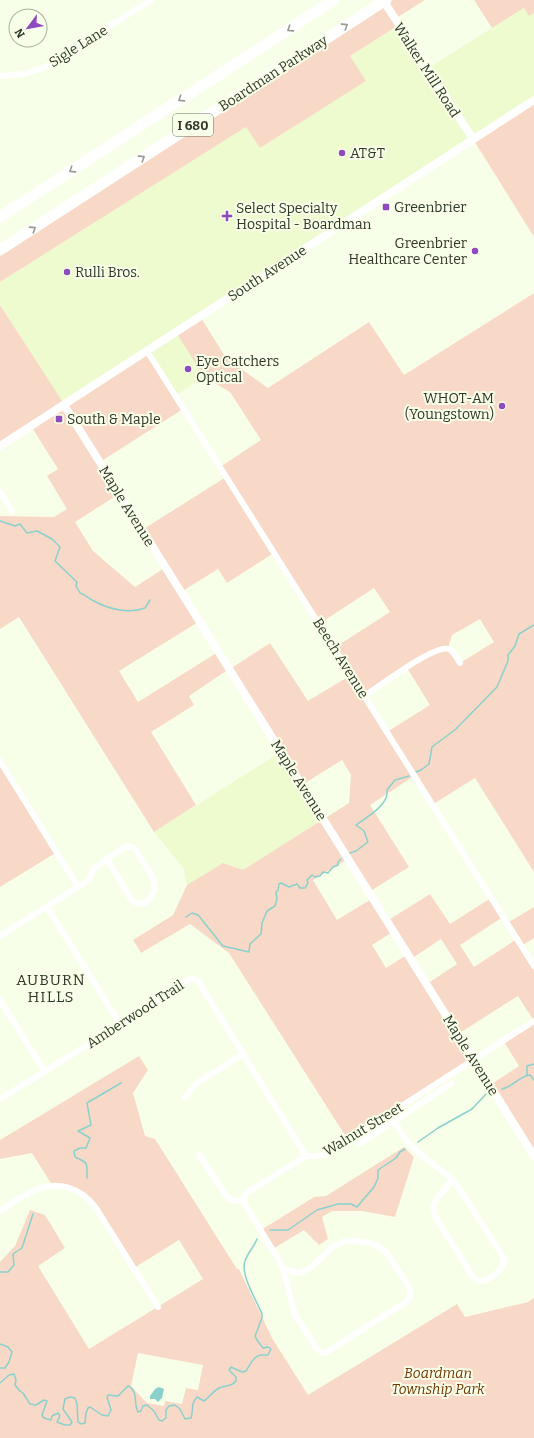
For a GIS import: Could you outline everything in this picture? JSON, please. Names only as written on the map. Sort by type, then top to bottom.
[{"type":"highway","name":"Boardman Parkway","points":[[0,216],[334,0]]},
{"type":"highway","name":"Boardman Parkway","points":[[0,250],[384,0]]},
{"type":"street","name":"Sigle Lane","points":[[0,76],[24,74],[43,68],[151,0]]},
{"type":"street","name":"Walker Mill Road","points":[[384,0],[472,139]]},
{"type":"street","name":"South Avenue","points":[[0,446],[534,100]]},
{"type":"street","name":"Beech Avenue","points":[[147,351],[534,966]]},
{"type":"street","name":"Maple Avenue","points":[[64,404],[534,1156]]},
{"type":"street","points":[[0,492],[12,511]]},
{"type":"street","points":[[364,696],[434,651],[448,648],[460,663]]},
{"type":"street","points":[[0,761],[78,887]]},
{"type":"street","points":[[0,936],[89,880],[94,868],[107,859],[123,848],[130,846],[138,853],[154,880],[155,890],[151,898],[141,904],[133,901],[107,859]]},
{"type":"street","points":[[47,907],[120,1024]]},
{"type":"street","name":"Amberwood Trail","points":[[0,1099],[178,989],[189,979],[194,979],[198,981],[306,1156]]},
{"type":"street","points":[[0,1000],[45,1072]]},
{"type":"street","name":"Walnut Street","points":[[244,1200],[244,1196],[248,1192],[306,1156],[327,1154],[534,1021]]},
{"type":"street","points":[[185,1097],[197,1083],[243,1054]]},
{"type":"street","points":[[358,1144],[452,1084]]},
{"type":"street","points":[[390,1113],[408,1142],[453,1180],[502,1255],[504,1262],[502,1268],[497,1273],[483,1281],[473,1277],[436,1218],[433,1206],[437,1198],[453,1180]]},
{"type":"street","points":[[199,1155],[226,1197],[235,1201],[244,1200],[284,1269],[295,1315],[317,1349],[321,1352],[325,1352],[406,1302],[410,1298],[411,1294],[409,1287],[386,1252],[380,1247],[370,1243],[345,1241],[334,1246],[310,1268],[299,1273],[284,1269]]},
{"type":"street","points":[[0,1211],[41,1187],[51,1185],[62,1186],[80,1192],[89,1199],[96,1208],[158,1307]]},
{"type":"shaded area","points":[[524,8],[529,16],[534,13],[534,100],[176,332],[204,377],[175,396],[64,405],[0,305],[0,282],[246,127],[260,148],[365,81],[350,56],[399,25],[427,69]]},
{"type":"shaded area","points":[[281,752],[323,819],[243,870],[223,863],[187,885],[184,869],[154,832]]},
{"type":"green space","points":[[386,0],[425,0],[395,19],[399,25],[350,56],[366,81],[260,148],[246,127],[0,282],[0,250]]},
{"type":"green space","points":[[474,0],[534,0],[534,13],[529,16],[524,8],[492,28]]},
{"type":"green space","points":[[534,100],[534,237],[473,139]]},
{"type":"green space","points":[[534,293],[534,872],[475,778],[432,805],[414,776],[370,805],[409,867],[369,892],[348,859],[313,880],[337,920],[373,898],[387,921],[430,894],[450,924],[491,898],[503,917],[460,945],[474,967],[517,939],[507,923],[534,907],[534,938],[521,946],[534,966],[534,1021],[518,996],[458,1034],[474,1059],[348,1140],[229,953],[190,924],[141,953],[133,940],[173,915],[187,885],[223,863],[243,870],[349,803],[351,775],[342,760],[302,785],[229,669],[189,696],[194,705],[151,732],[196,805],[154,832],[19,617],[0,629],[0,516],[54,517],[67,509],[47,476],[58,469],[31,426],[0,446],[0,305],[64,404],[147,351],[183,409],[100,462],[119,494],[75,522],[93,551],[135,587],[166,567],[142,530],[226,477],[220,467],[261,440],[230,392],[204,377],[176,332],[200,316],[226,358],[268,388],[369,322],[404,375]],"holes":[[[274,553],[319,624],[374,588],[390,612],[334,648],[351,675],[308,701],[270,643],[230,669],[218,652],[138,702],[119,671],[200,621],[181,592],[218,569],[227,583]],[[480,619],[494,642],[460,663],[448,648],[452,635]],[[407,668],[430,705],[387,732],[365,696]],[[394,931],[408,954],[386,968],[372,945]],[[441,939],[457,964],[427,984],[411,959]]]},
{"type":"green space","points":[[0,761],[57,852],[0,887]]},
{"type":"green space","points":[[534,1021],[534,1156],[490,1085],[519,1066],[503,1040]]},
{"type":"green space","name":"Boardman Township Park","points":[[139,1056],[148,1070],[133,1093],[145,1136],[155,1139],[237,1269],[239,1269],[272,1338],[308,1395],[457,1304],[465,1317],[528,1302],[534,1298],[534,1438],[0,1438],[0,1262],[15,1246],[30,1210],[45,1215],[65,1248],[38,1266],[89,1349],[203,1279],[179,1240],[134,1268],[84,1195],[52,1185],[32,1153],[0,1159],[0,1140]],"holes":[[[138,1353],[203,1365],[198,1390],[186,1388],[182,1404],[165,1401],[164,1406],[147,1403],[131,1386]]]},
{"type":"green space","points":[[404,1147],[414,1157],[395,1217],[362,1211],[332,1211],[322,1217],[328,1239],[319,1245],[304,1230],[273,1249],[261,1230],[314,1197],[326,1196]]},
{"type":"water","points":[[159,1387],[164,1389],[162,1398],[158,1402],[155,1399],[150,1399],[150,1396],[155,1389]]},
{"type":"waterway","points":[[0,521],[15,526],[20,524],[27,533],[37,531],[52,539],[60,547],[55,561],[77,582],[76,586],[80,593],[94,601],[119,610],[132,611],[145,608],[150,600]]},
{"type":"waterway","points":[[416,772],[429,764],[432,747],[456,729],[497,687],[508,661],[508,655],[515,646],[519,634],[534,625]]},
{"type":"waterway","points":[[350,853],[356,851],[368,842],[364,831],[356,825],[381,806],[385,801],[387,790],[395,780],[409,776]]},
{"type":"waterway","points":[[186,917],[192,913],[198,915],[223,946],[249,952],[250,944],[261,934],[262,923],[267,911],[275,906],[277,899],[276,892],[279,884],[281,883],[289,887],[297,884],[300,888],[305,888],[308,883],[307,880],[312,875],[315,877],[320,876],[323,872],[328,873],[333,867],[338,865],[338,862],[341,859]]},
{"type":"waterway","points":[[527,1075],[527,1066],[534,1064]]},
{"type":"waterway","points":[[502,1089],[530,1075],[534,1080]]},
{"type":"waterway","points":[[87,1178],[86,1164],[75,1157],[74,1151],[80,1148],[86,1148],[90,1138],[78,1131],[91,1125],[87,1103],[121,1083]]},
{"type":"waterway","points":[[418,1142],[438,1128],[472,1109],[486,1094]]},
{"type":"waterway","points":[[270,1230],[288,1230],[317,1210],[338,1204],[351,1204],[357,1207],[374,1187],[378,1178],[378,1170],[396,1158],[400,1152],[405,1149]]},
{"type":"waterway","points":[[0,1272],[8,1272],[14,1265],[13,1254],[22,1248],[33,1214]]},
{"type":"waterway","points":[[0,1383],[9,1375],[14,1374],[16,1380],[15,1385],[23,1393],[30,1404],[36,1405],[44,1400],[47,1401],[42,1415],[44,1418],[51,1420],[52,1416],[58,1413],[60,1416],[57,1422],[65,1425],[70,1425],[72,1422],[63,1409],[65,1399],[70,1397],[75,1398],[77,1404],[78,1422],[81,1424],[85,1423],[86,1413],[90,1407],[102,1415],[108,1416],[111,1410],[107,1397],[108,1395],[118,1396],[129,1386],[134,1392],[138,1412],[141,1411],[143,1406],[147,1405],[154,1411],[159,1420],[162,1421],[166,1418],[166,1410],[169,1406],[175,1405],[180,1409],[185,1419],[191,1418],[193,1405],[197,1397],[204,1401],[214,1391],[236,1381],[236,1377],[229,1370],[231,1367],[242,1372],[246,1371],[254,1358],[259,1355],[268,1355],[271,1349],[268,1347],[263,1348],[255,1336],[262,1318],[262,1314],[250,1288],[244,1267],[245,1261],[257,1239]]},
{"type":"waterway","points":[[0,1344],[8,1347],[12,1352],[9,1362],[5,1368],[0,1368]]},
{"type":"place","name":"AT&T","points":[[342,153]]},
{"type":"place","name":"Greenbrier","points":[[386,207]]},
{"type":"place","name":"Select Specialty Hospital - Boardman","points":[[227,216]]},
{"type":"place","name":"Greenbrier Healthcare Center","points":[[475,251]]},
{"type":"place","name":"Rulli Bros.","points":[[67,272]]},
{"type":"place","name":"Eye Catchers Optical","points":[[188,369]]},
{"type":"place","name":"WHOT-AM (Youngstown)","points":[[502,406]]},
{"type":"place","name":"South & Maple","points":[[59,419]]},
{"type":"district","name":"AUBURN HILLS","points":[[51,988]]}]
